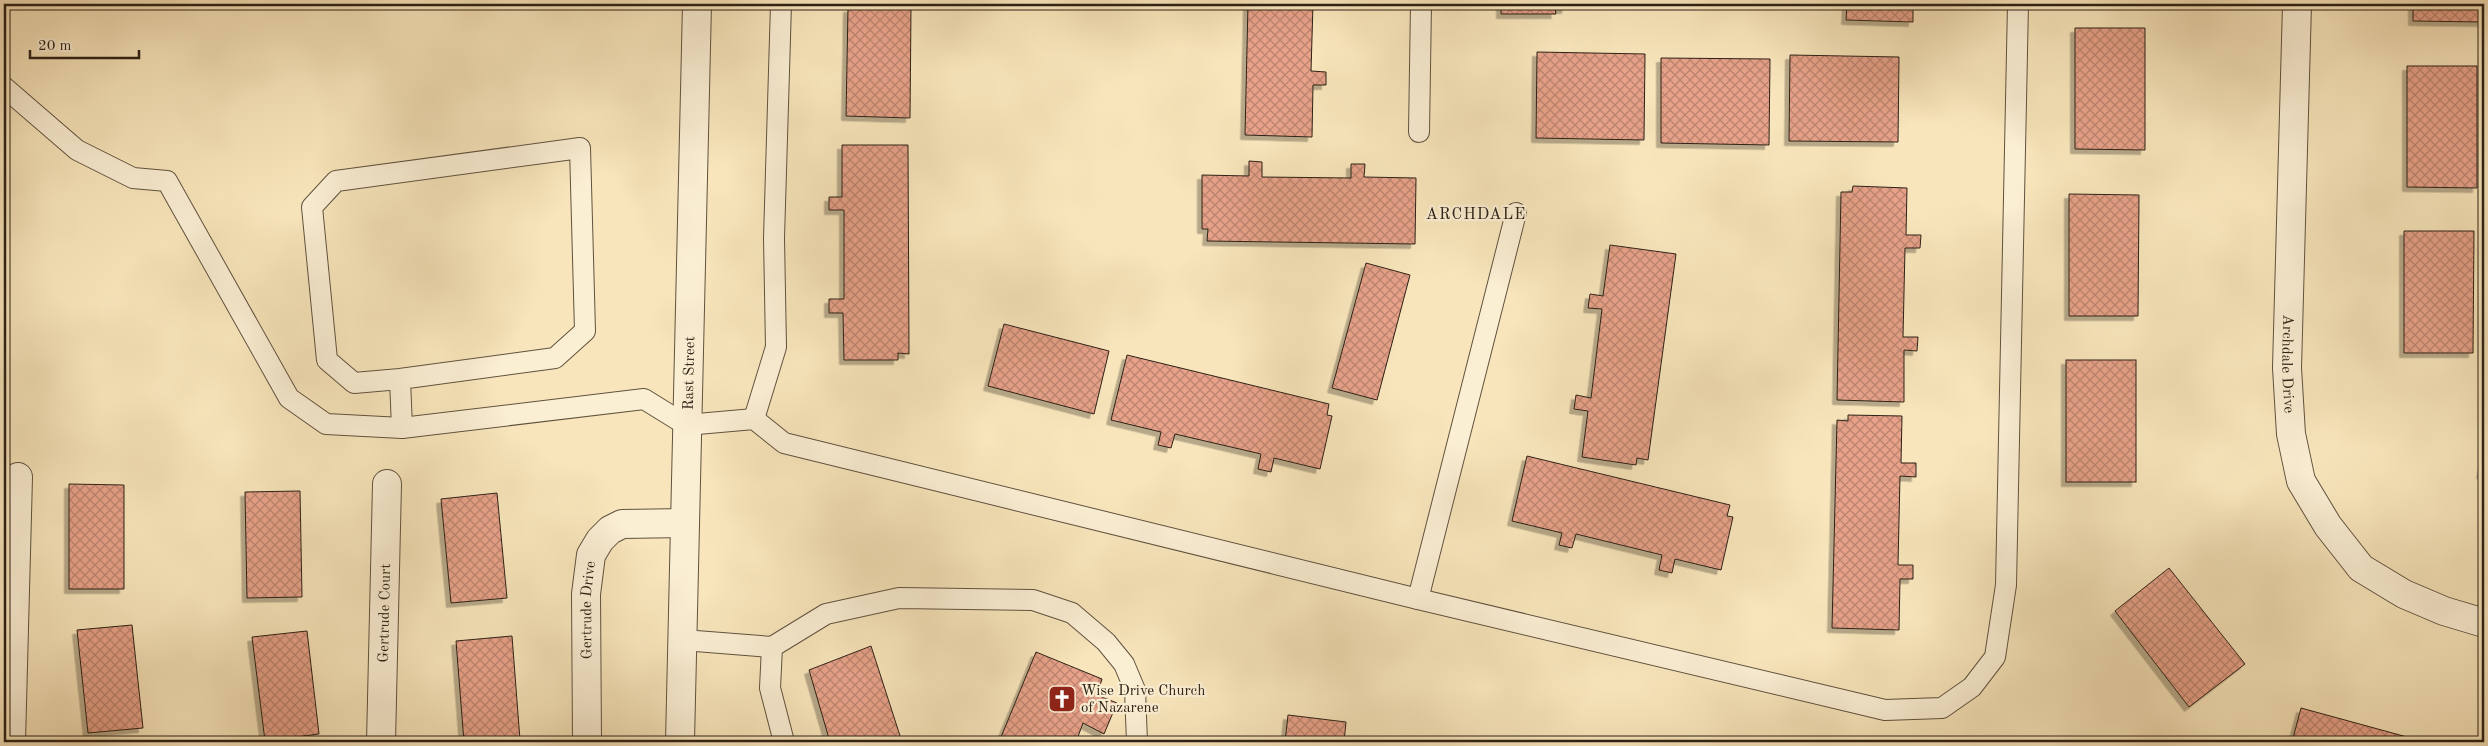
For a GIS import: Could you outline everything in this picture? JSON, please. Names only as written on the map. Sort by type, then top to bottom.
[{"type":"street","name":"Rast Street","points":[[680,742],[697,4]]},
{"type":"street","name":"Archdale Drive","points":[[2297,4],[2287,368],[2291,434],[2301,481],[2328,526],[2361,568],[2404,594],[2444,611],[2484,623]]},
{"type":"street","points":[[11,742],[18,476]]},
{"type":"street","name":"Gertrude Court","points":[[381,742],[387,484]]},
{"type":"street","name":"Gertrude Drive","points":[[587,742],[586,594],[591,555],[600,540],[610,530],[622,524],[685,523]]},
{"type":"lane","points":[[754,419],[776,347],[774,238],[781,4]]},
{"type":"lane","points":[[1418,132],[1421,4]]},
{"type":"lane","points":[[4,87],[77,150],[133,178],[167,181],[290,398],[326,424],[402,428],[644,399],[686,425],[754,419],[784,443],[1418,599],[1885,710],[1942,708],[1972,687],[1995,657],[2006,585],[2018,4]]},
{"type":"lane","points":[[580,148],[586,330],[555,358],[400,379],[354,383],[327,360],[312,207],[336,181],[580,148]]},
{"type":"lane","points":[[1418,599],[1516,214]]},
{"type":"lane","points":[[400,379],[402,428]]},
{"type":"lane","points":[[683,640],[772,647],[826,614],[899,598],[1033,600],[1072,613],[1106,642],[1124,664],[1135,690],[1137,742]]},
{"type":"lane","points":[[772,647],[770,688],[784,742]]},
{"type":"building","points":[[1248,4],[1313,4],[1311,71],[1326,72],[1326,85],[1313,85],[1312,137],[1245,135]]},
{"type":"building","points":[[1501,4],[1567,4],[1566,9],[1555,9],[1556,14],[1501,14]]},
{"type":"building","points":[[1847,4],[1913,4],[1913,22],[1846,20]]},
{"type":"building","points":[[2413,4],[2482,4],[2482,22],[2413,21]]},
{"type":"building","points":[[848,8],[911,9],[910,118],[846,116]]},
{"type":"building","points":[[2075,28],[2145,28],[2145,150],[2075,149]]},
{"type":"building","points":[[1537,52],[1645,54],[1644,140],[1536,138]]},
{"type":"building","points":[[1790,55],[1899,57],[1898,142],[1789,141]]},
{"type":"building","points":[[1661,58],[1770,59],[1769,145],[1661,143]]},
{"type":"building","points":[[2407,66],[2477,66],[2477,188],[2407,187]]},
{"type":"building","points":[[842,145],[908,145],[909,354],[898,353],[898,360],[844,360],[843,313],[829,313],[829,299],[844,299],[844,210],[829,210],[829,197],[842,197]]},
{"type":"building","points":[[1249,161],[1262,162],[1262,177],[1351,178],[1351,164],[1365,164],[1364,177],[1416,178],[1415,244],[1207,241],[1208,229],[1202,229],[1202,175],[1249,176]]},
{"type":"building","points":[[1853,186],[1907,188],[1906,235],[1921,235],[1920,248],[1905,248],[1903,337],[1918,337],[1917,351],[1904,350],[1904,402],[1837,400],[1841,192],[1852,192]]},
{"type":"building","points":[[2069,194],[2139,195],[2138,316],[2069,316]]},
{"type":"building","points":[[2404,231],[2474,231],[2473,353],[2404,353]]},
{"type":"building","points":[[1610,245],[1676,254],[1648,460],[1637,458],[1636,465],[1582,457],[1588,411],[1574,409],[1576,395],[1591,398],[1602,309],[1588,308],[1590,294],[1603,296]]},
{"type":"building","points":[[1366,263],[1410,275],[1377,400],[1332,388]]},
{"type":"building","points":[[1004,324],[1109,351],[1094,414],[988,386]]},
{"type":"building","points":[[1127,355],[1329,404],[1327,415],[1332,416],[1320,469],[1274,458],[1271,472],[1258,469],[1261,454],[1175,434],[1171,448],[1158,445],[1161,432],[1111,420]]},
{"type":"building","points":[[2066,360],[2136,360],[2136,482],[2066,482]]},
{"type":"building","points":[[1848,415],[1902,416],[1901,463],[1916,463],[1916,477],[1900,476],[1898,565],[1913,565],[1913,579],[1900,579],[1899,630],[1832,628],[1837,420],[1848,421]]},
{"type":"building","points":[[1527,456],[1730,505],[1727,516],[1733,517],[1721,570],[1675,559],[1672,573],[1659,570],[1662,555],[1576,534],[1572,548],[1559,545],[1562,533],[1512,521]]},
{"type":"building","points":[[2484,461],[2484,475],[2481,474]]},
{"type":"building","points":[[69,484],[124,485],[124,589],[69,589]]},
{"type":"building","points":[[300,491],[302,597],[247,598],[245,492]]},
{"type":"building","points":[[497,493],[507,598],[451,603],[441,499]]},
{"type":"building","points":[[2169,568],[2245,664],[2189,707],[2115,611]]},
{"type":"building","points":[[132,625],[143,728],[88,733],[77,630]]},
{"type":"building","points":[[307,631],[319,734],[265,741],[252,637]]},
{"type":"building","points":[[512,636],[520,740],[464,742],[456,641]]},
{"type":"building","points":[[871,646],[902,742],[830,742],[809,670]]},
{"type":"building","name":"Wise Drive Church of Nazarene","points":[[1036,652],[1102,679],[1097,695],[1117,703],[1104,734],[1083,723],[1076,742],[999,742]]},
{"type":"building","points":[[2301,708],[2418,740],[2418,742],[2292,742]]},
{"type":"building","points":[[1288,715],[1346,722],[1344,742],[1285,742]]},
{"type":"place","name":"Wise Drive Church of Nazarene","points":[[1062,699]]},
{"type":"district","name":"ARCHDALE","points":[[1476,213]]}]
